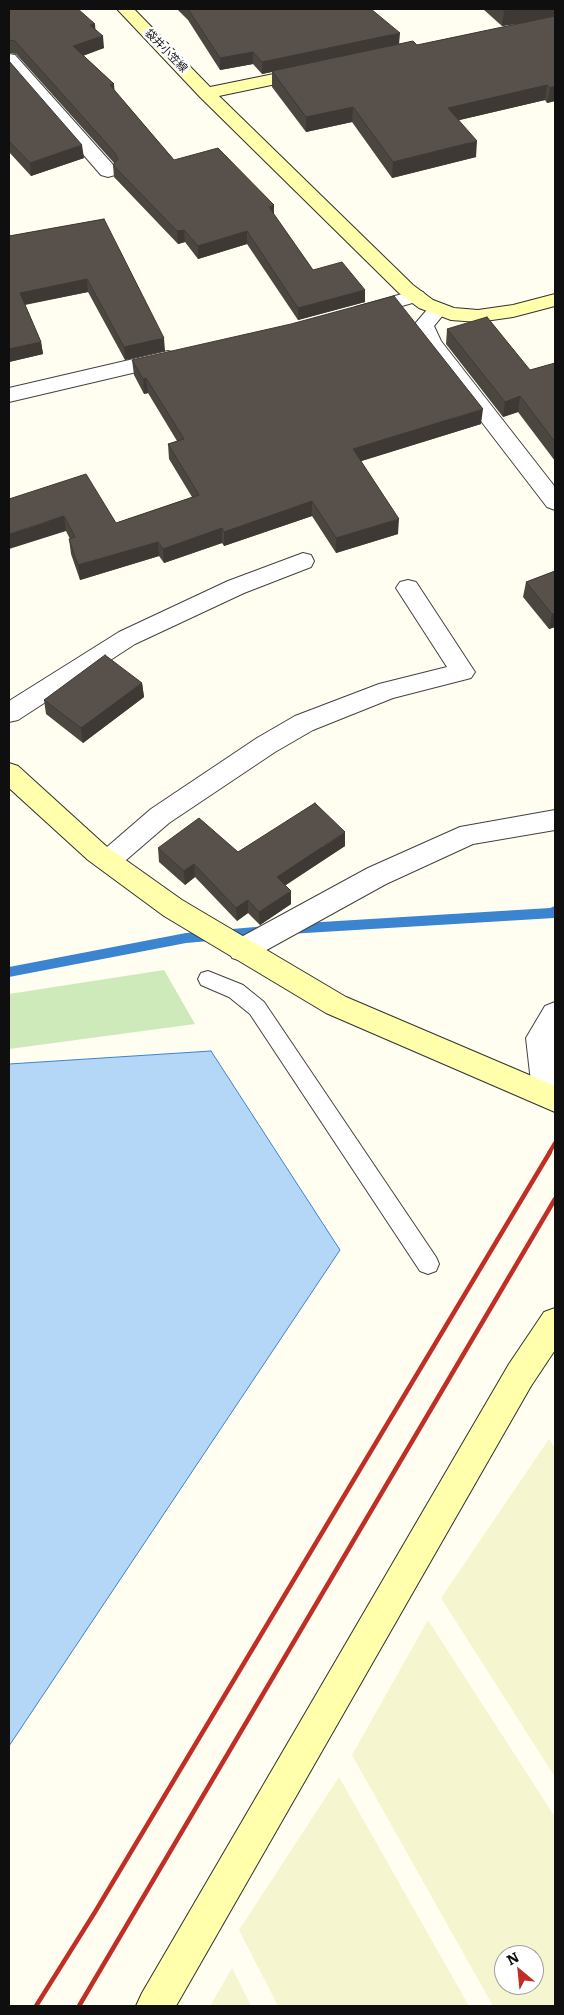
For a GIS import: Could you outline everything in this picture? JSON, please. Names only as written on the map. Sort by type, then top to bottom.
[{"type":"street","name":"袋井小笠線","points":[[125,9],[206,93],[426,304],[452,314],[478,316],[513,311],[555,300]]},
{"type":"street","points":[[9,59],[108,171]]},
{"type":"street","points":[[206,93],[323,69]]},
{"type":"street","points":[[344,316],[416,296]]},
{"type":"street","points":[[438,309],[424,325],[431,343],[555,502]]},
{"type":"street","points":[[9,395],[183,355]]},
{"type":"street","points":[[9,713],[127,638],[236,587],[303,561]]},
{"type":"street","points":[[109,860],[160,816],[266,745],[304,723],[388,690],[463,672],[408,588]]},
{"type":"street","points":[[9,773],[97,853],[173,908],[242,950],[336,1005],[555,1100]]},
{"type":"street","points":[[242,950],[378,876],[469,834],[555,820]]},
{"type":"street","points":[[555,1014],[540,1038],[545,1082],[555,1095]]},
{"type":"street","points":[[155,2006],[520,1375],[555,1323]]},
{"type":"lane","points":[[208,979],[236,992],[257,1008],[428,1264]]},
{"type":"green space","points":[[164,970],[195,1024],[9,1049],[9,994]]},
{"type":"green space","points":[[549,1439],[555,1448],[555,1777],[441,1598]]},
{"type":"green space","points":[[428,1620],[555,1817],[555,2006],[493,2006],[352,1755]]},
{"type":"green space","points":[[339,1777],[469,2006],[278,2006],[239,1930]]},
{"type":"green space","points":[[232,1968],[251,2006],[210,2006]]},
{"type":"water","points":[[211,1051],[340,1250],[9,1746],[9,1064]]},
{"type":"building","points":[[9,9],[78,9],[95,24],[90,25],[103,36],[73,46],[114,84],[110,85],[174,160],[218,148],[274,205],[269,207],[313,270],[342,262],[365,290],[298,308],[247,231],[198,246],[184,230],[177,231],[113,165],[118,159],[115,153],[15,41],[9,40]]},
{"type":"building","points":[[188,9],[371,9],[400,33],[262,62],[253,52],[220,58]]},
{"type":"building","points":[[501,9],[519,9],[504,11]]},
{"type":"building","points":[[555,16],[555,86],[550,88],[547,85],[448,108],[477,141],[393,162],[353,107],[306,117],[272,71],[413,41],[417,45]]},
{"type":"building","points":[[9,61],[82,145],[30,163],[9,141]]},
{"type":"building","points":[[104,219],[164,338],[124,347],[87,279],[20,293],[41,342],[9,349],[9,236]]},
{"type":"building","points":[[394,296],[483,409],[353,449],[399,519],[336,538],[312,501],[224,532],[222,528],[163,549],[158,542],[78,565],[69,539],[75,537],[64,516],[9,534],[9,499],[86,474],[116,523],[199,495],[168,444],[184,439],[146,378],[143,379],[132,360],[291,324]]},
{"type":"building","points":[[487,317],[530,370],[555,363],[555,442],[520,396],[505,402],[447,329]]},
{"type":"building","points":[[555,571],[555,613],[552,614],[526,582]]},
{"type":"building","points":[[105,655],[142,683],[81,728],[44,700]]},
{"type":"building","points":[[315,803],[345,832],[277,877],[291,891],[259,912],[248,900],[236,908],[194,864],[184,871],[158,848],[199,818],[238,852]]},
{"type":"waterway","points":[[289,929],[554,913],[555,911]]},
{"type":"waterway","points":[[9,972],[186,938],[267,931]]},
{"type":"railway","points":[[549,1153],[555,1143]]},
{"type":"railway","points":[[36,2006],[95,1912],[550,1152]]},
{"type":"railway","points":[[79,2006],[555,1199]]}]
